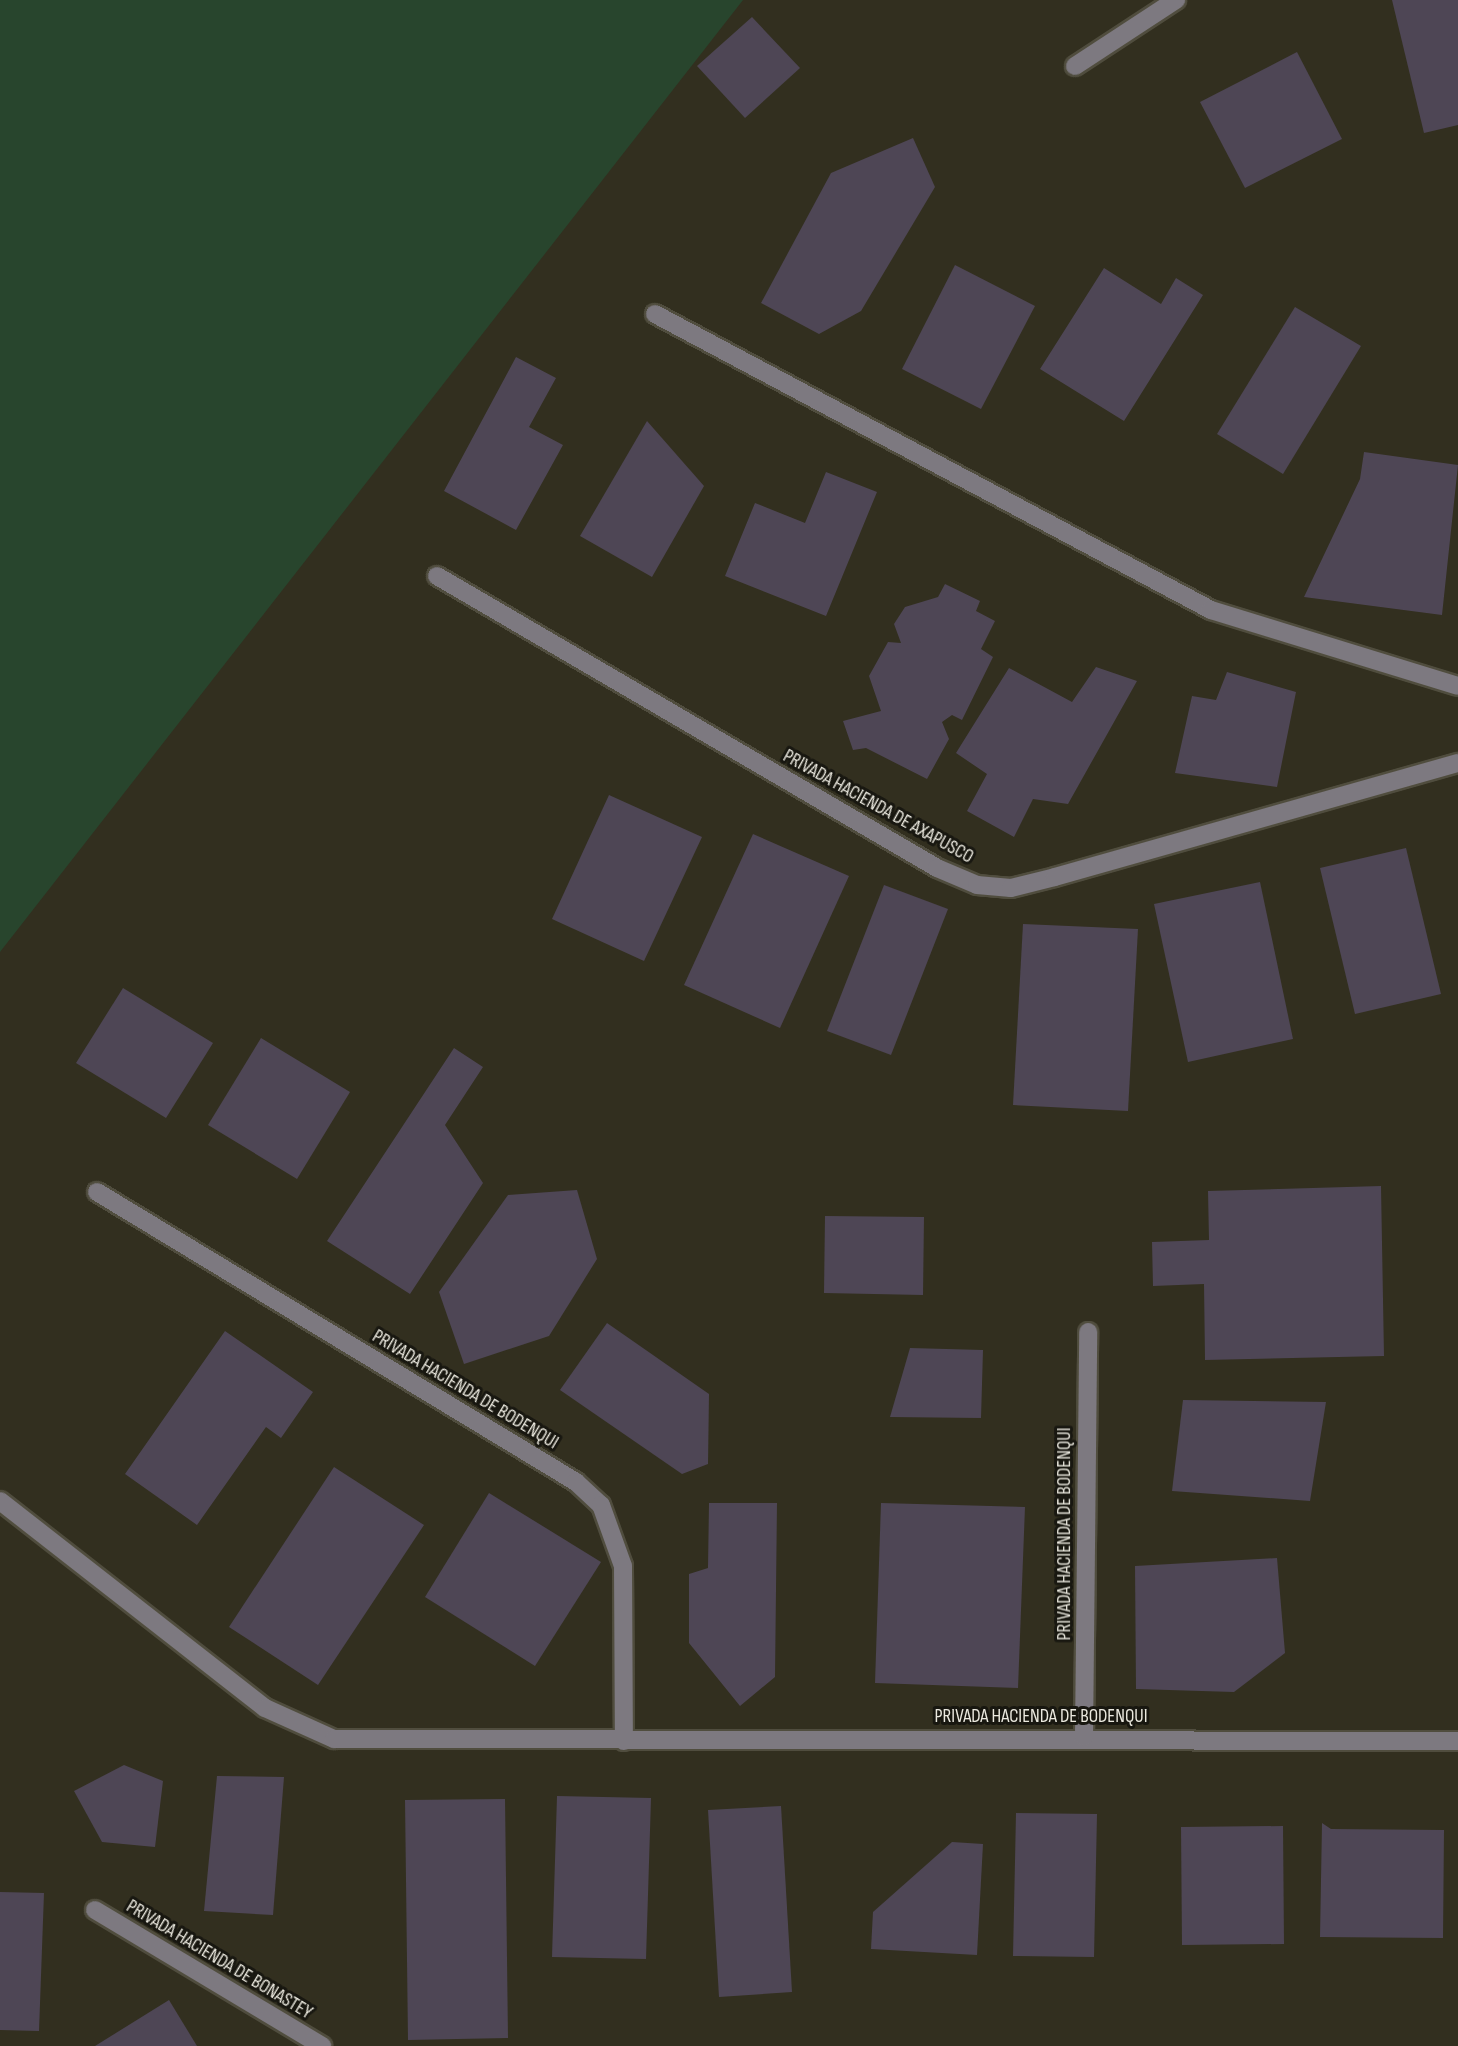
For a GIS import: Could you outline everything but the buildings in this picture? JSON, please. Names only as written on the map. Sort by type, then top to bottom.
[{"type":"street","points":[[1075,66],[1176,0]]},
{"type":"street","points":[[655,314],[1210,610],[1458,686]]},
{"type":"street","name":"PRIVADA HACIENDA DE AXAPUSCO","points":[[437,576],[937,868],[977,885],[1011,888],[1055,877],[1458,763]]},
{"type":"street","name":"PRIVADA HACIENDA DE BODENQUI","points":[[97,1192],[576,1482],[601,1505],[623,1566],[624,1741]]},
{"type":"street","name":"PRIVADA HACIENDA DE BODENQUI","points":[[1084,1737],[1088,1332]]},
{"type":"street","name":"PRIVADA HACIENDA DE BODENQUI","points":[[0,1502],[265,1709],[299,1728],[369,1742],[1084,1737],[1458,1741]]},
{"type":"street","name":"PRIVADA HACIENDA DE BONASTEY","points":[[95,1910],[322,2046]]},
{"type":"green space","points":[[0,0],[743,0],[0,952]]}]
